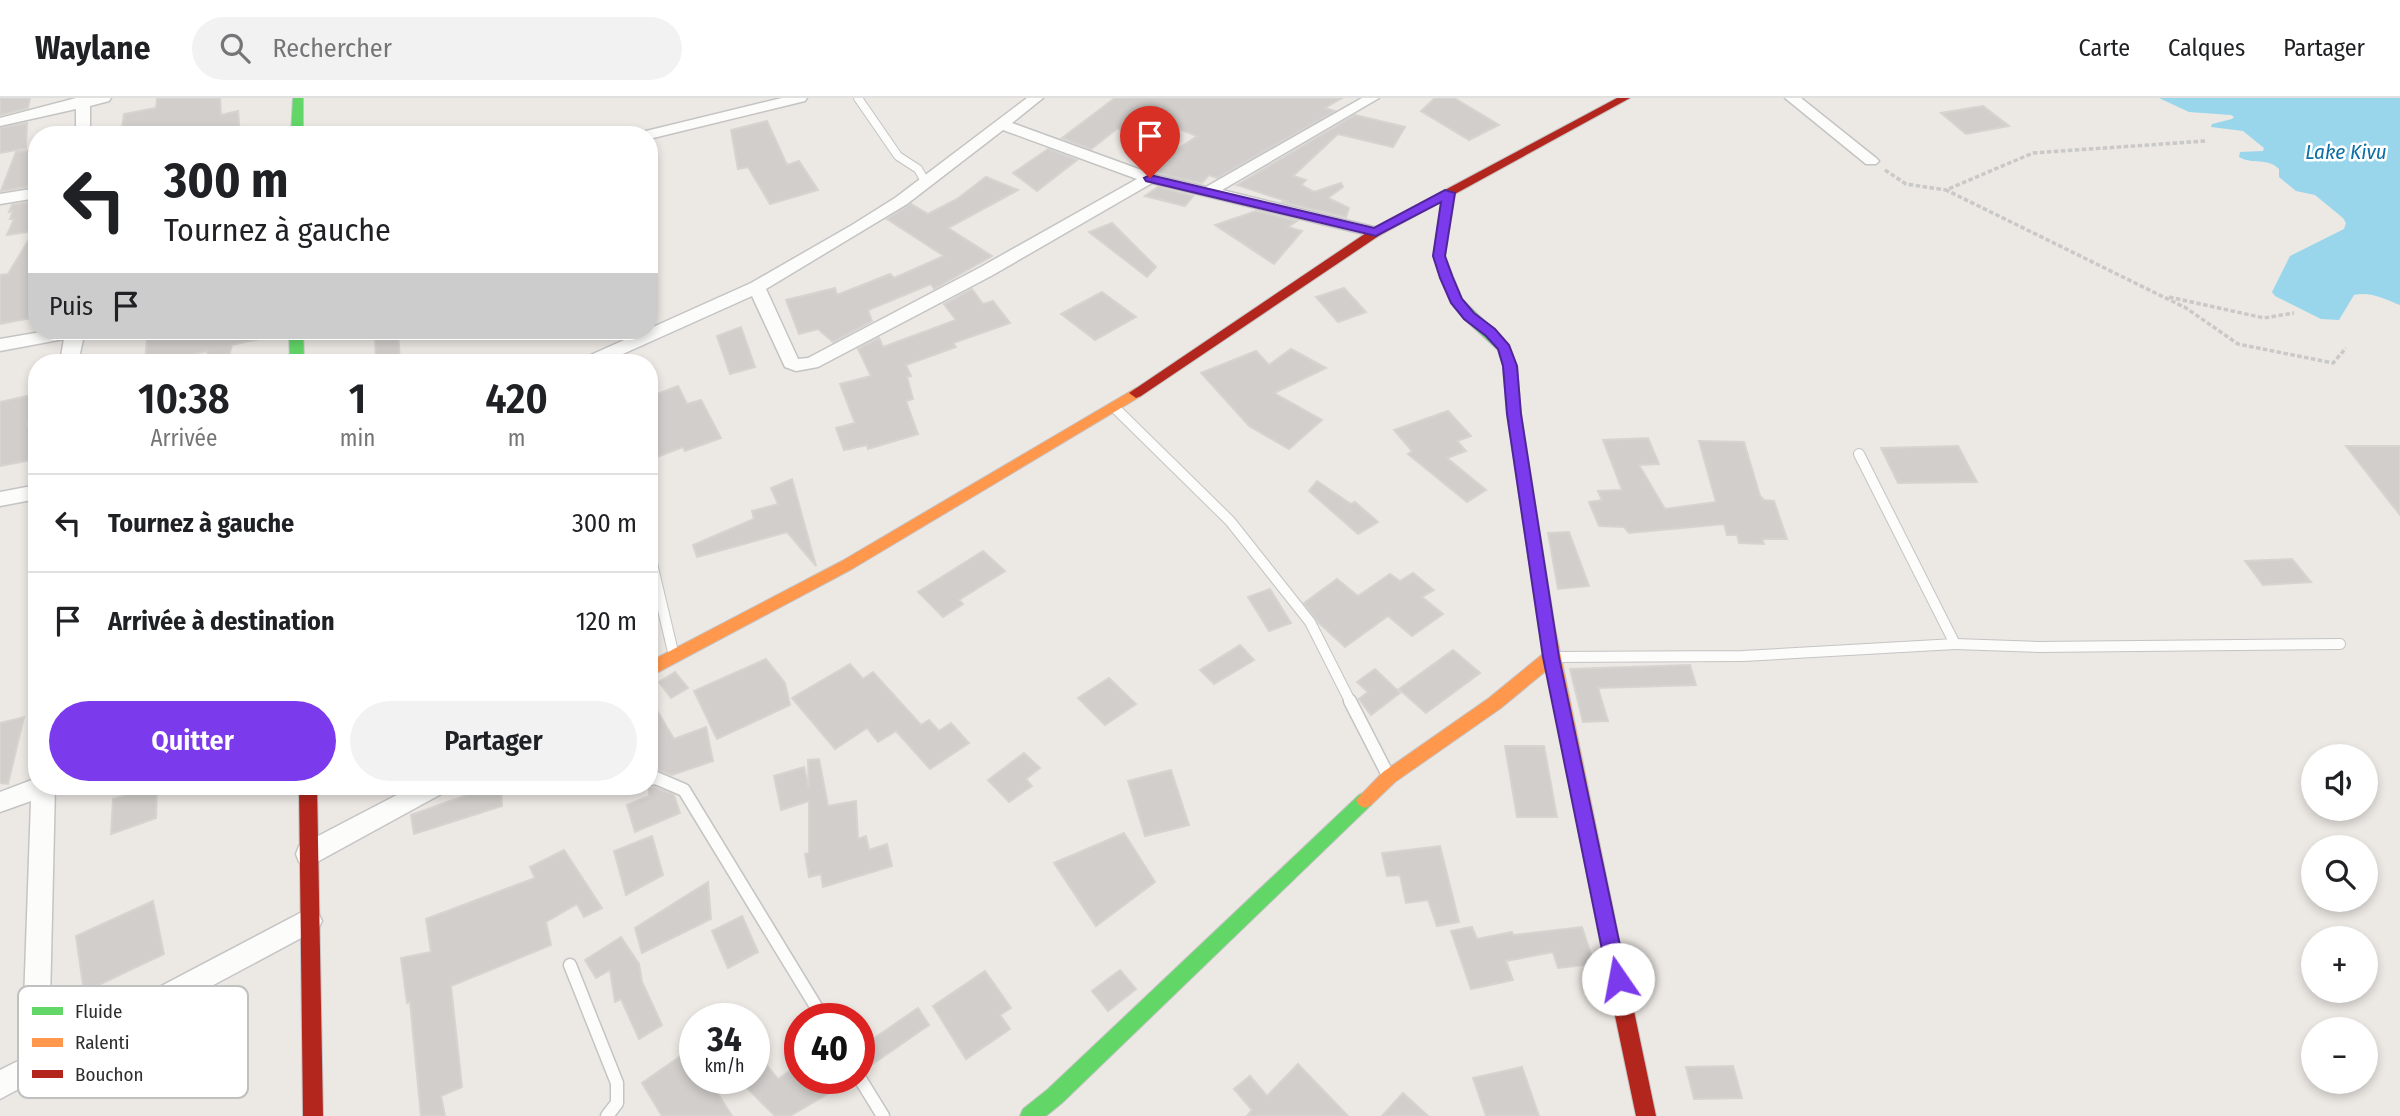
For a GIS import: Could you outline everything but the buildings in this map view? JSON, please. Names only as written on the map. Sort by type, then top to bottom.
[{"type":"street","points":[[0,122],[104,98]]},
{"type":"street","points":[[297,126],[298,98]]},
{"type":"street","points":[[658,132],[800,98]]},
{"type":"street","points":[[658,331],[757,287],[858,228],[901,201],[1036,98]]},
{"type":"street","points":[[1208,192],[1371,98]]},
{"type":"street","points":[[658,665],[847,565],[1114,408],[1376,232],[1625,98]]},
{"type":"street","points":[[1792,98],[1811,110],[1871,160]]},
{"type":"street","points":[[83,101],[83,126]]},
{"type":"street","points":[[1000,124],[1150,178],[1376,232]]},
{"type":"street","points":[[757,287],[790,363],[812,363],[985,272],[1150,178]]},
{"type":"street","points":[[1449,193],[1439,256],[1456,300],[1469,316],[1490,332],[1504,348],[1510,366],[1514,414],[1551,657],[1646,1116]]},
{"type":"street","points":[[0,199],[28,194]]},
{"type":"street","points":[[0,345],[28,340]]},
{"type":"street","points":[[608,354],[639,340]]},
{"type":"street","points":[[0,499],[28,494]]},
{"type":"street","points":[[1030,1116],[1055,1096],[1389,777],[1495,703],[1551,657]]},
{"type":"street","points":[[0,802],[28,792]]},
{"type":"street","points":[[37,986],[43,795]]},
{"type":"street","points":[[308,795],[313,1116]]},
{"type":"street","points":[[307,854],[418,795]]},
{"type":"street","points":[[186,986],[309,921]]},
{"type":"street","points":[[0,1085],[18,1075]]},
{"type":"lane","points":[[858,98],[898,156],[918,169],[925,181]]},
{"type":"lane","points":[[1114,408],[1230,521],[1310,622],[1389,777]]},
{"type":"lane","points":[[1859,454],[1955,644]]},
{"type":"lane","points":[[658,589],[674,656]]},
{"type":"lane","points":[[1551,657],[1743,656],[1955,644],[2039,647],[2340,644]]},
{"type":"lane","points":[[658,779],[684,790],[814,1003]]},
{"type":"lane","points":[[570,965],[617,1083],[617,1103],[607,1116]]},
{"type":"lane","points":[[869,1094],[883,1116]]},
{"type":"path","points":[[1946,190],[2033,152],[2205,141]]},
{"type":"path","points":[[1871,160],[1906,184],[1946,190],[2186,307],[2238,344],[2333,363],[2346,348]]},
{"type":"path","points":[[2162,296],[2264,318],[2294,313]]},
{"type":"water","name":"Lake Kivu","points":[[2159,98],[2400,98],[2400,305],[2372,295],[2354,295],[2339,320],[2321,319],[2275,296],[2272,292],[2290,256],[2344,229],[2346,223],[2315,195],[2296,191],[2279,177],[2279,169],[2274,165],[2239,157],[2240,152],[2263,151],[2264,148],[2243,131],[2211,127],[2212,124],[2234,117],[2189,112]]},
{"type":"traffic: fast","points":[[297,126],[298,98]]},
{"type":"traffic: fast","points":[[1449,193],[1439,256],[1456,300],[1469,316],[1504,348],[1510,366],[1514,414],[1547,628]]},
{"type":"traffic: fast","points":[[296,340],[297,354]]},
{"type":"traffic: fast","points":[[1030,1116],[1055,1096],[1365,800]]},
{"type":"traffic: slow","points":[[658,665],[847,565],[1136,393]]},
{"type":"traffic: slow","points":[[1547,628],[1620,992]]},
{"type":"traffic: slow","points":[[1365,800],[1389,777],[1495,703],[1551,657]]},
{"type":"traffic: jam","points":[[1136,393],[1376,232],[1625,98]]},
{"type":"traffic: jam","points":[[308,795],[313,1116]]},
{"type":"traffic: jam","points":[[1620,992],[1646,1116]]},
{"type":"route","points":[[1150,178],[1376,232],[1449,193],[1439,256],[1446,278],[1456,300],[1469,316],[1490,332],[1504,348],[1510,366],[1514,414],[1551,657],[1618,979]]}]
